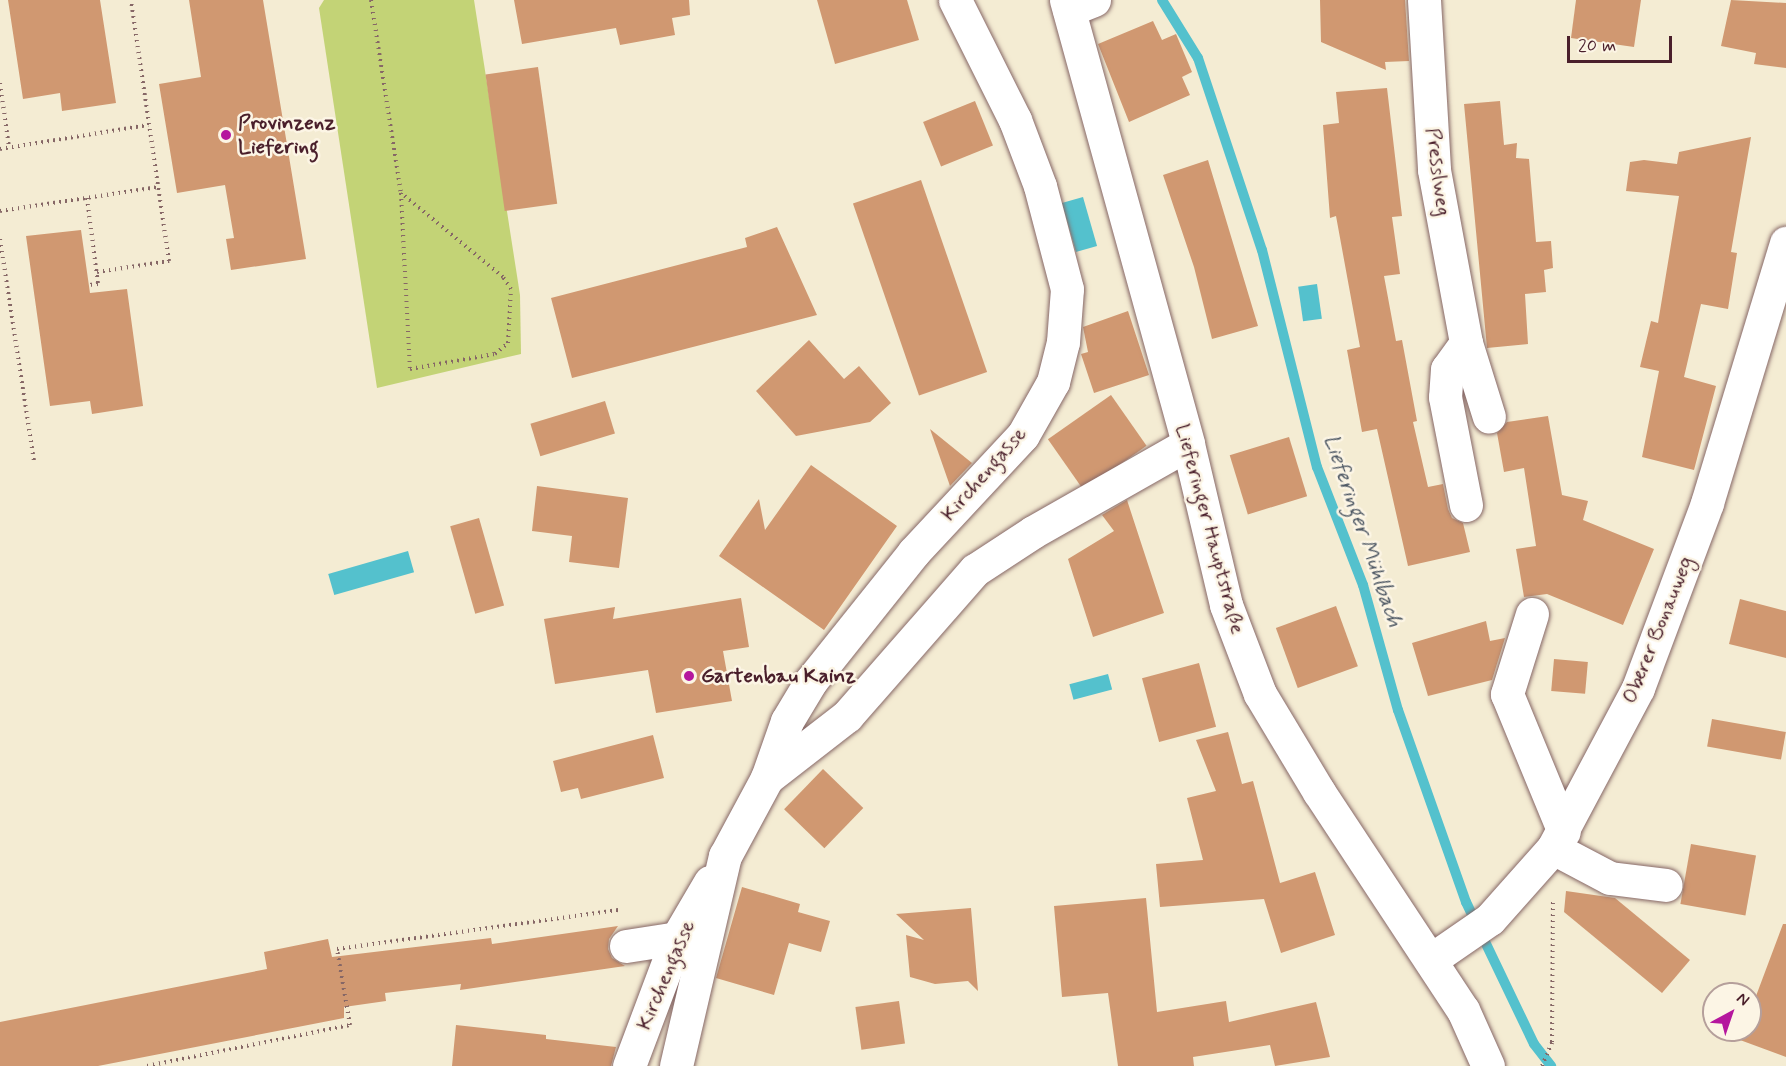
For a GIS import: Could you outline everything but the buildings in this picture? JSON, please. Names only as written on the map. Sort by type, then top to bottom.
[{"type":"street","name":"Kirchengasse","points":[[629,1066],[677,938],[767,778],[787,721],[811,681],[913,553],[1023,435],[1053,382],[1063,342],[1067,289],[1040,186],[1016,120],[955,0]]},
{"type":"street","name":"Presslweg","points":[[1424,0],[1434,170],[1466,343],[1489,417]]},
{"type":"street","name":"Lieferinger Hauptstraße","points":[[1069,2],[1188,444],[1226,605],[1260,694],[1319,792],[1432,959],[1463,1010],[1488,1066]]},
{"type":"street","name":"Oberer Bonauweg","points":[[1432,959],[1463,940],[1490,919],[1558,840],[1638,688],[1707,502],[1786,243]]},
{"type":"street","points":[[1466,343],[1447,369],[1445,397],[1466,505]]},
{"type":"street","name":"Kirchengasse","points":[[767,778],[847,716],[975,570],[1033,532],[1188,444]]},
{"type":"street","points":[[1532,614],[1507,694],[1558,840],[1610,878],[1666,885]]},
{"type":"street","name":"Kirchengasse","points":[[676,1066],[725,856]]},
{"type":"street","points":[[626,946],[677,938]]},
{"type":"path","points":[[97,272],[169,261],[131,0]]},
{"type":"path","points":[[371,0],[401,193],[410,369],[495,354],[508,343],[511,289],[503,277],[401,193]]},
{"type":"path","points":[[0,83],[9,147]]},
{"type":"path","points":[[0,148],[148,125]]},
{"type":"path","points":[[0,211],[158,187]]},
{"type":"path","points":[[87,198],[98,284],[89,285]]},
{"type":"path","points":[[0,239],[34,461]]},
{"type":"path","points":[[1542,1066],[1552,1042],[1558,840]]},
{"type":"path","points":[[147,1066],[350,1026],[337,950],[627,909]]},
{"type":"green space","points":[[324,0],[474,0],[520,295],[521,354],[377,388],[319,8]]},
{"type":"water","points":[[1083,197],[1097,246],[1076,252],[1062,203]]},
{"type":"water","points":[[1317,284],[1322,319],[1303,321],[1298,287]]},
{"type":"water","points":[[408,551],[414,572],[334,595],[328,574]]},
{"type":"water","points":[[1108,674],[1112,689],[1074,700],[1069,684]]},
{"type":"waterway","name":"Lieferinger Mühlbach","points":[[1162,0],[1198,58],[1262,250],[1317,467],[1363,585],[1398,710],[1466,902],[1534,1044],[1551,1066]]},
{"type":"place","name":"Provinzenz Liefering","points":[[226,135]]},
{"type":"place","name":"Gartenbau Kainz","points":[[689,676]]}]
